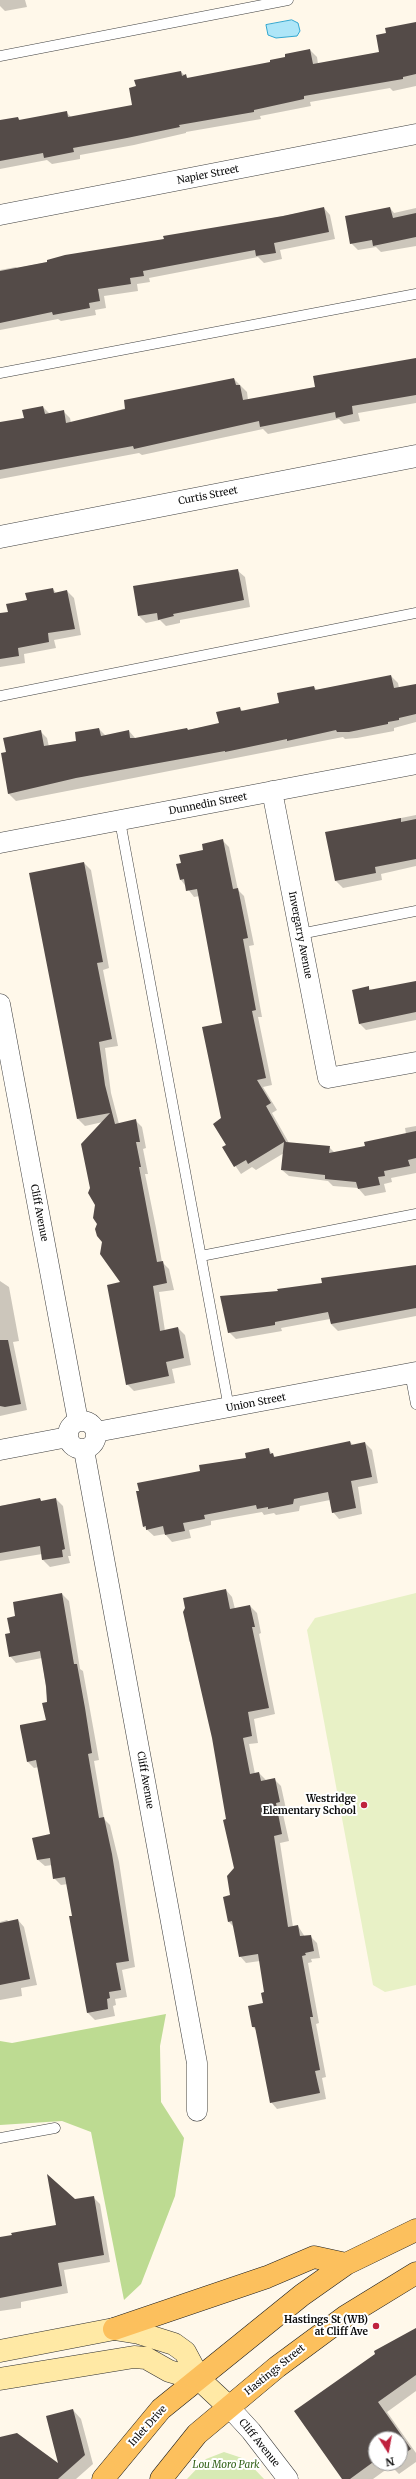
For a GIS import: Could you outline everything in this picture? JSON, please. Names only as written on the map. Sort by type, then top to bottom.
[{"type":"main road","points":[[200,2380],[297,2299],[346,2264],[416,2230]]},
{"type":"main road","points":[[0,2350],[114,2329],[260,2280],[314,2257],[346,2264]]},
{"type":"main road","name":"Hastings Street","points":[[229,2408],[277,2367],[346,2316],[416,2273]]},
{"type":"main road","points":[[114,2329],[139,2333],[174,2344],[185,2352],[200,2380],[229,2408],[197,2434],[161,2479]]},
{"type":"main road","points":[[0,2379],[134,2357],[146,2358],[169,2370],[200,2380]]},
{"type":"main road","name":"Inlet Drive","points":[[103,2479],[161,2409],[200,2380]]},
{"type":"street","name":"Napier Street","points":[[0,215],[416,134]]},
{"type":"street","name":"Curtis Street","points":[[0,537],[416,456]]},
{"type":"street","name":"Dunnedin Street","points":[[0,843],[416,764]]},
{"type":"street","name":"Invergarry Avenue","points":[[272,792],[328,1078],[416,1062]]},
{"type":"street","name":"Cliff Avenue","points":[[0,1004],[73,1429]]},
{"type":"street","name":"Union Street","points":[[96,1432],[413,1373]]},
{"type":"street","points":[[0,1450],[73,1429],[91,1424],[96,1432],[92,1445],[84,1450],[75,1448],[73,1429]]},
{"type":"street","name":"Cliff Avenue","points":[[84,1450],[197,2063],[197,2111]]},
{"type":"street","name":"Cliff Avenue","points":[[229,2408],[251,2431],[288,2479]]},
{"type":"lane","points":[[0,56],[288,0]]},
{"type":"lane","points":[[0,373],[416,294]]},
{"type":"lane","points":[[0,696],[416,613]]},
{"type":"lane","points":[[120,821],[229,1408]]},
{"type":"lane","points":[[300,934],[416,911]]},
{"type":"lane","points":[[201,1256],[416,1214]]},
{"type":"lane","points":[[413,1373],[416,1404]]},
{"type":"lane","points":[[0,2138],[55,2128]]},
{"type":"green space","points":[[416,1593],[416,1985],[385,1992],[373,1985],[307,1630],[315,1618]]},
{"type":"green space","points":[[166,2014],[160,2046],[161,2102],[184,2138],[175,2196],[141,2284],[124,2300],[91,2132],[62,2121],[0,2125],[0,2041],[12,2043]]},
{"type":"green space","name":"Lou Moro Park","points":[[224,2452],[245,2459],[264,2479],[187,2479],[206,2459]]},
{"type":"water","points":[[292,20],[298,23],[300,31],[297,36],[276,38],[268,35],[266,25]]},
{"type":"building","points":[[416,22],[416,74],[403,77],[403,79],[304,96],[304,99],[254,110],[254,112],[179,125],[180,127],[73,148],[74,152],[44,158],[43,153],[0,161],[0,120],[18,117],[19,120],[67,111],[68,117],[132,105],[129,88],[136,86],[134,80],[181,71],[182,76],[186,74],[187,78],[270,62],[270,60],[285,57],[285,54],[310,49],[313,64],[379,52],[376,35],[386,33],[385,28]]},
{"type":"building","points":[[324,207],[329,232],[274,243],[276,253],[256,256],[255,250],[143,271],[144,276],[130,278],[131,284],[98,289],[100,301],[89,303],[90,308],[53,315],[52,312],[0,323],[0,271],[47,262],[47,260],[65,255],[164,239],[163,236],[283,216]]},
{"type":"building","points":[[390,207],[393,218],[416,213],[416,237],[373,246],[372,240],[350,244],[345,216]]},
{"type":"building","points":[[416,358],[416,395],[352,406],[353,414],[336,418],[335,412],[260,427],[259,421],[134,449],[133,446],[0,470],[0,422],[24,418],[22,410],[43,406],[45,414],[64,410],[66,423],[125,409],[124,400],[234,378],[236,385],[240,385],[243,400],[315,387],[313,376]]},
{"type":"building","points":[[238,569],[244,600],[173,614],[174,616],[158,620],[157,613],[138,616],[133,586]]},
{"type":"building","points":[[53,588],[54,593],[67,590],[75,629],[48,633],[49,642],[18,648],[19,656],[0,659],[0,613],[8,612],[6,604],[27,600],[25,593]]},
{"type":"building","points":[[391,675],[394,688],[416,684],[416,714],[399,718],[399,720],[388,722],[388,724],[349,732],[337,732],[336,730],[287,741],[287,739],[225,752],[76,778],[8,794],[1,753],[6,752],[3,738],[41,730],[44,746],[76,741],[75,732],[99,728],[101,736],[129,730],[130,738],[187,728],[188,730],[219,723],[216,712],[240,707],[241,711],[279,703],[277,693],[314,686],[315,690]]},
{"type":"building","points":[[401,818],[401,822],[416,819],[416,859],[375,867],[376,873],[335,881],[325,832]]},
{"type":"building","points":[[223,839],[233,889],[238,888],[248,938],[243,939],[256,1010],[252,1011],[266,1078],[257,1080],[271,1103],[266,1106],[286,1142],[330,1146],[329,1153],[365,1146],[364,1142],[416,1131],[416,1158],[408,1160],[410,1166],[384,1171],[385,1176],[378,1177],[380,1185],[358,1189],[356,1182],[325,1179],[325,1175],[281,1170],[284,1142],[248,1164],[246,1160],[234,1167],[222,1147],[226,1145],[213,1124],[221,1118],[202,1027],[222,1023],[197,889],[186,891],[184,879],[180,880],[176,864],[181,863],[179,855],[203,850],[202,844]]},
{"type":"building","points":[[84,862],[103,962],[97,963],[112,1039],[99,1042],[105,1085],[115,1124],[136,1119],[140,1142],[136,1142],[141,1167],[139,1167],[149,1220],[157,1262],[163,1261],[167,1283],[153,1286],[160,1331],[178,1327],[184,1358],[166,1362],[169,1376],[126,1385],[107,1285],[120,1282],[100,1254],[102,1242],[97,1236],[95,1229],[97,1224],[93,1218],[95,1205],[88,1193],[90,1188],[81,1144],[110,1113],[77,1119],[29,873]]},
{"type":"building","points":[[416,981],[416,1012],[359,1024],[352,990],[369,986],[369,990]]},
{"type":"building","points":[[416,1265],[416,1308],[331,1324],[328,1312],[275,1322],[275,1325],[228,1333],[220,1296],[278,1291],[277,1289],[322,1283],[321,1278]]},
{"type":"building","points":[[0,1340],[8,1340],[21,1404],[5,1407],[0,1406]]},
{"type":"building","points":[[350,1441],[351,1445],[365,1442],[372,1477],[351,1481],[356,1508],[332,1513],[328,1492],[294,1499],[293,1504],[268,1509],[268,1507],[257,1509],[256,1505],[204,1515],[205,1519],[183,1523],[185,1531],[165,1535],[163,1526],[146,1530],[146,1526],[143,1527],[136,1491],[139,1491],[137,1483],[200,1471],[199,1465],[246,1458],[245,1453],[269,1448],[270,1454],[273,1453],[274,1457]]},
{"type":"building","points":[[40,1498],[41,1501],[56,1498],[65,1549],[62,1550],[63,1557],[42,1560],[40,1546],[0,1553],[0,1506]]},
{"type":"building","points":[[226,1589],[230,1609],[250,1605],[255,1627],[252,1627],[269,1708],[248,1712],[252,1736],[243,1738],[250,1774],[259,1772],[261,1781],[275,1778],[280,1802],[276,1803],[282,1834],[274,1836],[288,1927],[298,1925],[300,1936],[311,1935],[314,1951],[305,1953],[306,1955],[302,1956],[313,2017],[310,2017],[320,2070],[315,2071],[320,2093],[270,2103],[255,2027],[252,2027],[248,2006],[263,2003],[261,1993],[264,1992],[258,1954],[239,1957],[232,1921],[228,1922],[223,1897],[230,1895],[227,1876],[234,1868],[223,1820],[226,1819],[212,1738],[183,1612],[185,1608],[183,1598]]},
{"type":"building","points":[[62,1593],[74,1664],[77,1664],[85,1708],[92,1753],[88,1754],[99,1818],[104,1817],[112,1854],[129,1961],[116,1963],[121,1990],[109,1992],[110,1998],[107,1999],[108,2009],[87,2013],[69,1916],[72,1916],[65,1877],[53,1879],[50,1858],[37,1860],[32,1838],[50,1834],[36,1760],[27,1762],[20,1727],[20,1725],[46,1720],[42,1703],[47,1702],[46,1686],[40,1651],[9,1657],[5,1634],[10,1633],[7,1618],[15,1616],[13,1602]]},
{"type":"building","points":[[18,1919],[30,1979],[0,1985],[0,1923]]},
{"type":"building","points":[[47,2174],[75,2199],[94,2196],[104,2255],[58,2263],[62,2286],[0,2298],[0,2237],[12,2235],[11,2233],[56,2225]]},
{"type":"building","points":[[416,2328],[416,2375],[378,2402],[398,2431],[368,2431],[368,2466],[350,2479],[342,2479],[294,2411],[375,2354],[374,2351]]},
{"type":"building","points":[[73,2409],[85,2455],[58,2479],[0,2479],[0,2437],[17,2433],[58,2463],[46,2416]]},
{"type":"place","name":"Westridge Elementary School","points":[[364,1805]]},
{"type":"place","name":"Hastings St (WB) at Cliff Ave","points":[[376,2326]]}]
